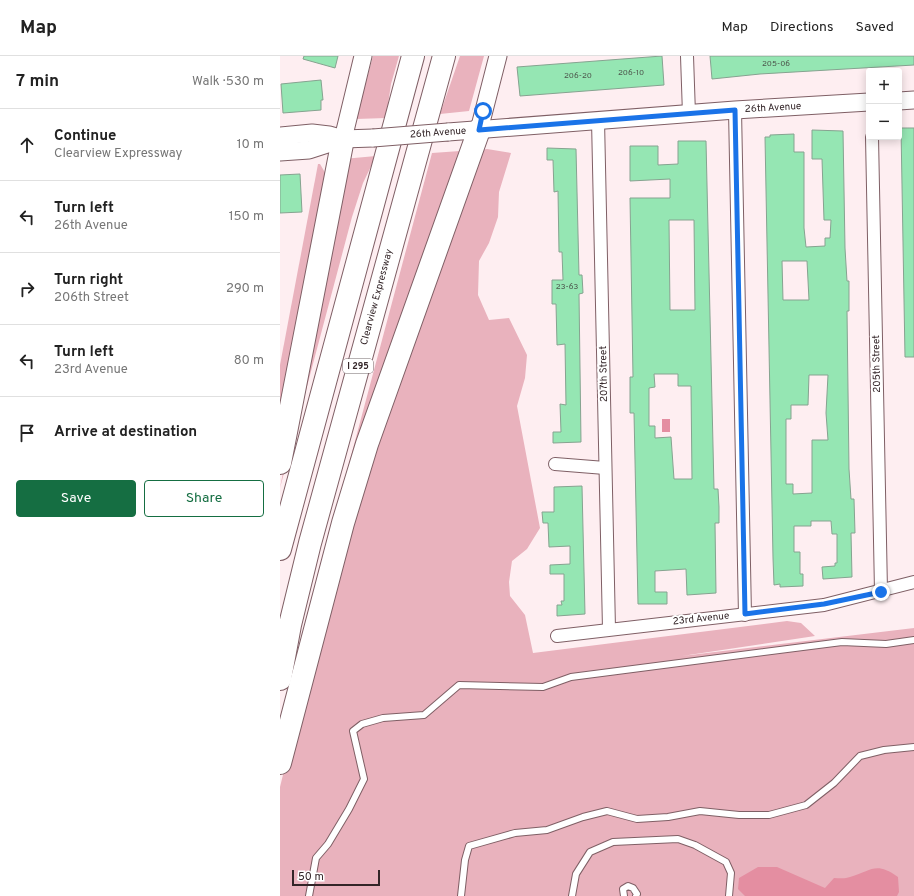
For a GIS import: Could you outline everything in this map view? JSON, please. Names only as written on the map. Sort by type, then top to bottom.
[{"type":"highway","name":"I 295","points":[[280,549],[413,56]]},
{"type":"highway","name":"Clearview Expressway","points":[[280,679],[310,543],[444,56]]},
{"type":"highway","points":[[280,763],[343,523],[367,444],[479,130]]},
{"type":"highway","points":[[280,463],[342,139]]},
{"type":"street","points":[[342,139],[364,56]]},
{"type":"street","points":[[479,130],[498,56]]},
{"type":"street","points":[[687,56],[689,114]]},
{"type":"street","points":[[902,101],[914,100]]},
{"type":"street","name":"26th Avenue","points":[[280,152],[310,150],[342,139],[373,138],[735,110],[866,102]]},
{"type":"street","points":[[735,110],[745,614]]},
{"type":"street","name":"207th Street","points":[[598,120],[609,629]]},
{"type":"street","name":"26th Avenue","points":[[280,136],[312,133],[329,135],[342,139]]},
{"type":"street","name":"205th Street","points":[[872,140],[881,592]]},
{"type":"street","points":[[555,464],[605,468]]},
{"type":"street","name":"23rd Avenue","points":[[557,636],[824,604],[881,592],[914,582]]},
{"type":"lane","points":[[309,896],[316,858],[328,844],[349,810],[364,779],[354,731],[362,724],[383,718],[424,715],[459,685],[542,687],[570,676],[799,647],[842,642],[886,644],[914,640]]},
{"type":"lane","points":[[461,896],[465,860],[469,846],[480,842],[515,833],[547,830],[583,817],[607,811],[637,819],[668,817],[700,812],[739,815],[769,815],[806,805],[834,783],[860,756],[884,750],[914,747]]},
{"type":"lane","points":[[572,896],[576,874],[590,852],[613,842],[678,839],[695,845],[726,862],[731,873],[729,896]]},
{"type":"lane","points":[[624,896],[623,889],[628,886],[633,888],[637,894],[636,896]]},
{"type":"shaded area","points":[[373,56],[399,56],[391,84],[386,118],[356,119]]},
{"type":"shaded area","points":[[460,56],[484,56],[469,111],[440,114]]},
{"type":"shaded area","points":[[487,149],[511,153],[499,192],[498,217],[489,243],[479,261],[478,295],[489,320],[509,318],[527,355],[525,378],[517,406],[540,528],[527,549],[512,561],[509,582],[510,596],[525,615],[533,653],[787,621],[801,623],[815,636],[682,656],[914,628],[914,896],[280,896],[280,787],[304,689],[364,474],[474,151]]},
{"type":"shaded area","points":[[460,151],[397,327],[320,572],[432,153]]},
{"type":"shaded area","points":[[376,156],[363,183],[352,217],[280,488],[343,159]]},
{"type":"shaded area","points":[[318,164],[320,164],[327,176],[280,421],[280,365]]},
{"type":"shaded area","points":[[662,419],[670,419],[670,432],[662,432]]},
{"type":"shaded area","points":[[758,867],[777,867],[825,888],[834,878],[848,878],[879,868],[884,869],[898,877],[899,892],[897,896],[745,896],[738,889],[739,878]]},
{"type":"building","points":[[304,56],[338,56],[335,68],[303,59]]},
{"type":"building","points":[[662,56],[664,85],[520,96],[517,67]]},
{"type":"building","points":[[710,56],[914,56],[914,65],[760,74],[712,79]]},
{"type":"building","points":[[321,80],[323,100],[321,100],[321,110],[283,113],[281,84]]},
{"type":"building","points":[[902,128],[914,128],[914,357],[905,357],[901,140]]},
{"type":"building","points":[[812,130],[843,131],[845,248],[847,281],[849,281],[849,311],[847,311],[849,469],[851,499],[854,499],[855,533],[851,533],[852,577],[823,579],[822,567],[835,566],[835,563],[837,563],[837,534],[832,534],[831,521],[811,521],[811,526],[794,526],[794,552],[800,552],[800,574],[803,574],[803,586],[780,587],[780,584],[774,585],[773,558],[765,137],[770,137],[770,135],[794,134],[794,152],[804,152],[804,228],[806,247],[825,246],[825,238],[830,238],[831,220],[824,220],[822,159],[812,159]],"holes":[[[782,261],[807,261],[809,300],[783,300]],[[809,375],[828,375],[826,413],[828,440],[812,440],[812,493],[793,494],[793,484],[786,484],[786,419],[791,419],[791,405],[808,405]]]},
{"type":"building","points":[[678,141],[706,141],[714,489],[718,489],[719,507],[719,523],[715,523],[716,593],[687,595],[686,569],[655,571],[655,592],[667,592],[667,604],[638,604],[634,413],[630,413],[630,377],[633,377],[630,198],[670,198],[670,179],[630,181],[630,146],[658,146],[658,165],[678,164]],"holes":[[[669,220],[694,220],[695,310],[670,310]],[[654,374],[678,374],[678,386],[691,386],[692,479],[674,479],[671,437],[655,438],[655,426],[649,426],[649,388],[655,387]]]},
{"type":"building","points":[[547,148],[576,149],[579,275],[582,275],[583,293],[579,294],[581,442],[553,443],[553,432],[561,432],[560,404],[566,405],[565,344],[557,345],[556,304],[552,304],[552,280],[563,280],[562,252],[559,252],[558,191],[554,192],[553,160],[547,160]]},
{"type":"building","points":[[300,174],[302,212],[280,213],[280,175]]},
{"type":"building","points":[[582,486],[585,614],[557,616],[557,605],[562,605],[561,601],[564,601],[564,574],[550,574],[550,565],[570,564],[570,546],[549,547],[548,523],[543,523],[542,512],[554,512],[554,487]]},
{"type":"route","points":[[483,111],[479,130],[735,110],[745,614],[824,604],[881,592]]}]
